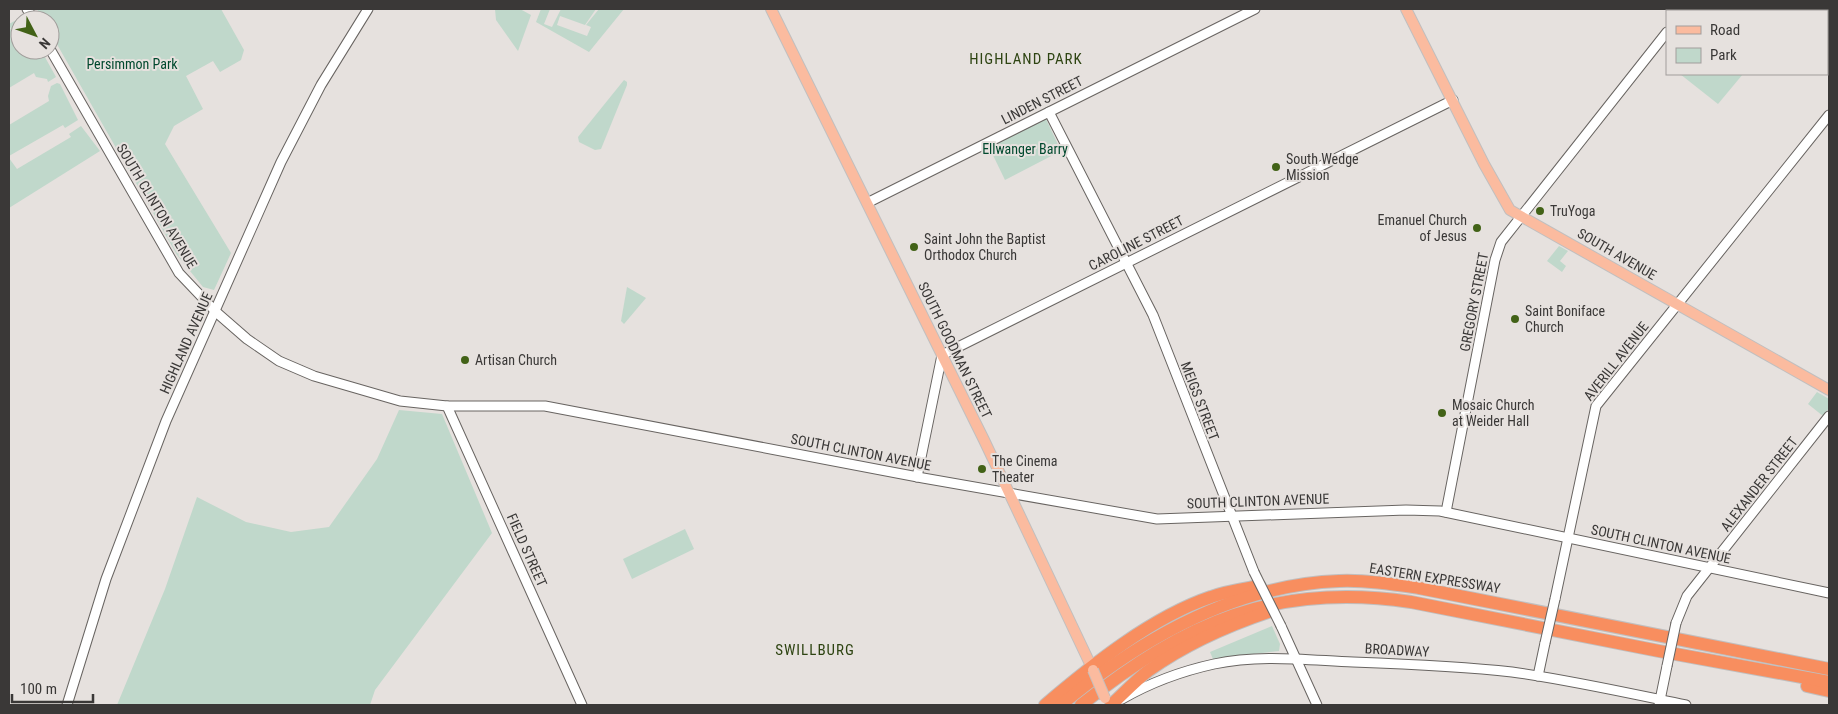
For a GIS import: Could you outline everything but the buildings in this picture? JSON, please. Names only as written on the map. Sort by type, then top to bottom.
[{"type":"highway","points":[[1045,705],[1092,668],[1157,624],[1210,597],[1230,591],[1280,583],[1340,581]]},
{"type":"highway","name":"EASTERN EXPRESSWAY","points":[[1061,705],[1128,656],[1170,630],[1205,612],[1271,590],[1340,581],[1374,582],[1428,590],[1829,669]]},
{"type":"highway","points":[[1109,703],[1150,670],[1204,639],[1276,610],[1333,596]]},
{"type":"highway","name":"EASTERN EXPRESSWAY","points":[[1081,705],[1140,662],[1209,625],[1274,603],[1303,598],[1333,596],[1373,597],[1411,602],[1659,651],[1829,682]]},
{"type":"highway","points":[[1659,651],[1829,691]]},
{"type":"main road","name":"SOUTH GOODMAN STREET","points":[[771,9],[1010,493],[1109,703]]},
{"type":"main road","name":"SOUTH AVENUE","points":[[1406,9],[1506,205],[1522,216],[1829,390]]},
{"type":"street","name":"HIGHLAND AVENUE","points":[[67,705],[106,579],[166,421],[216,312],[243,246],[309,107],[368,9]]},
{"type":"street","name":"LINDEN STREET","points":[[868,203],[1255,9]]},
{"type":"street","name":"GREGORY STREET","points":[[1446,512],[1501,241],[1666,33]]},
{"type":"street","name":"SOUTH CLINTON AVENUE","points":[[56,60],[172,263],[216,312],[246,339],[279,361],[314,376],[382,397],[447,406],[545,406],[917,477],[1157,519],[1406,510],[1446,512],[1829,594]]},
{"type":"street","name":"CAROLINE STREET","points":[[942,355],[1453,100]]},
{"type":"street","name":"MEIGS STREET","points":[[1048,112],[1153,316],[1230,516],[1254,572],[1297,659],[1317,705]]},
{"type":"street","name":"AVERILL AVENUE","points":[[1538,676],[1596,406],[1829,115]]},
{"type":"street","points":[[917,477],[942,355]]},
{"type":"street","name":"FIELD STREET","points":[[447,406],[582,705]]},
{"type":"street","name":"ALEXANDER STREET","points":[[1660,702],[1676,623],[1688,596],[1829,416]]},
{"type":"street","name":"BROADWAY","points":[[1109,703],[1167,678],[1214,664],[1253,659],[1297,659],[1460,667],[1538,676],[1660,702],[1686,705]]},
{"type":"green space","name":"Persimmon Park","points":[[221,9],[244,50],[241,60],[220,72],[213,61],[186,76],[203,109],[174,126],[165,144],[231,253],[214,290],[203,287],[177,255],[60,50],[60,10],[38,10]]},
{"type":"green space","points":[[495,9],[520,9],[531,15],[518,51],[496,20]]},
{"type":"green space","points":[[541,9],[550,9],[544,24],[552,27],[561,9],[596,9],[585,25],[560,16],[557,25],[587,36],[591,27],[586,25],[599,9],[624,9],[589,52],[536,22]]},
{"type":"green space","points":[[9,30],[10,60],[47,60],[56,77],[48,82],[47,79],[36,77],[34,73],[9,88]]},
{"type":"green space","points":[[1681,75],[1742,75],[1718,104]]},
{"type":"green space","points":[[624,80],[627,82],[627,85],[601,149],[595,150],[579,142],[578,137]]},
{"type":"green space","points":[[57,83],[60,84],[78,120],[65,128],[63,125],[9,156],[9,125],[49,101],[48,96],[51,86]]},
{"type":"green space","name":"Ellwanger Barry","points":[[1046,119],[1061,151],[1005,180],[989,147]]},
{"type":"green space","points":[[81,126],[100,151],[9,208],[9,158],[17,169],[71,137],[69,134]]},
{"type":"green space","points":[[1559,246],[1568,251],[1560,261],[1566,266],[1562,272],[1547,261]]},
{"type":"green space","points":[[627,287],[646,298],[624,324],[621,321]]},
{"type":"green space","points":[[1817,392],[1829,399],[1829,408],[1823,416],[1808,404]]},
{"type":"green space","points":[[399,410],[442,414],[492,533],[375,690],[370,705],[117,705],[165,589],[197,497],[246,522],[291,532],[329,527],[377,459]]},
{"type":"green space","points":[[685,529],[694,549],[632,579],[623,559]]},
{"type":"green space","points":[[1272,626],[1280,644],[1279,651],[1213,659],[1210,652]]},
{"type":"place","name":"South Wedge Mission","points":[[1276,167]]},
{"type":"place","name":"TruYoga","points":[[1540,211]]},
{"type":"place","name":"Emanuel Church of Jesus","points":[[1477,228]]},
{"type":"place","name":"Saint John the Baptist Orthodox Church","points":[[914,247]]},
{"type":"place","name":"Saint Boniface Church","points":[[1515,319]]},
{"type":"place","name":"Artisan Church","points":[[465,360]]},
{"type":"place","name":"Mosaic Church at Weider Hall","points":[[1442,413]]},
{"type":"place","name":"The Cinema Theater","points":[[982,469]]},
{"type":"district","name":"HIGHLAND PARK","points":[[1026,59]]},
{"type":"district","name":"SWILLBURG","points":[[815,650]]}]
